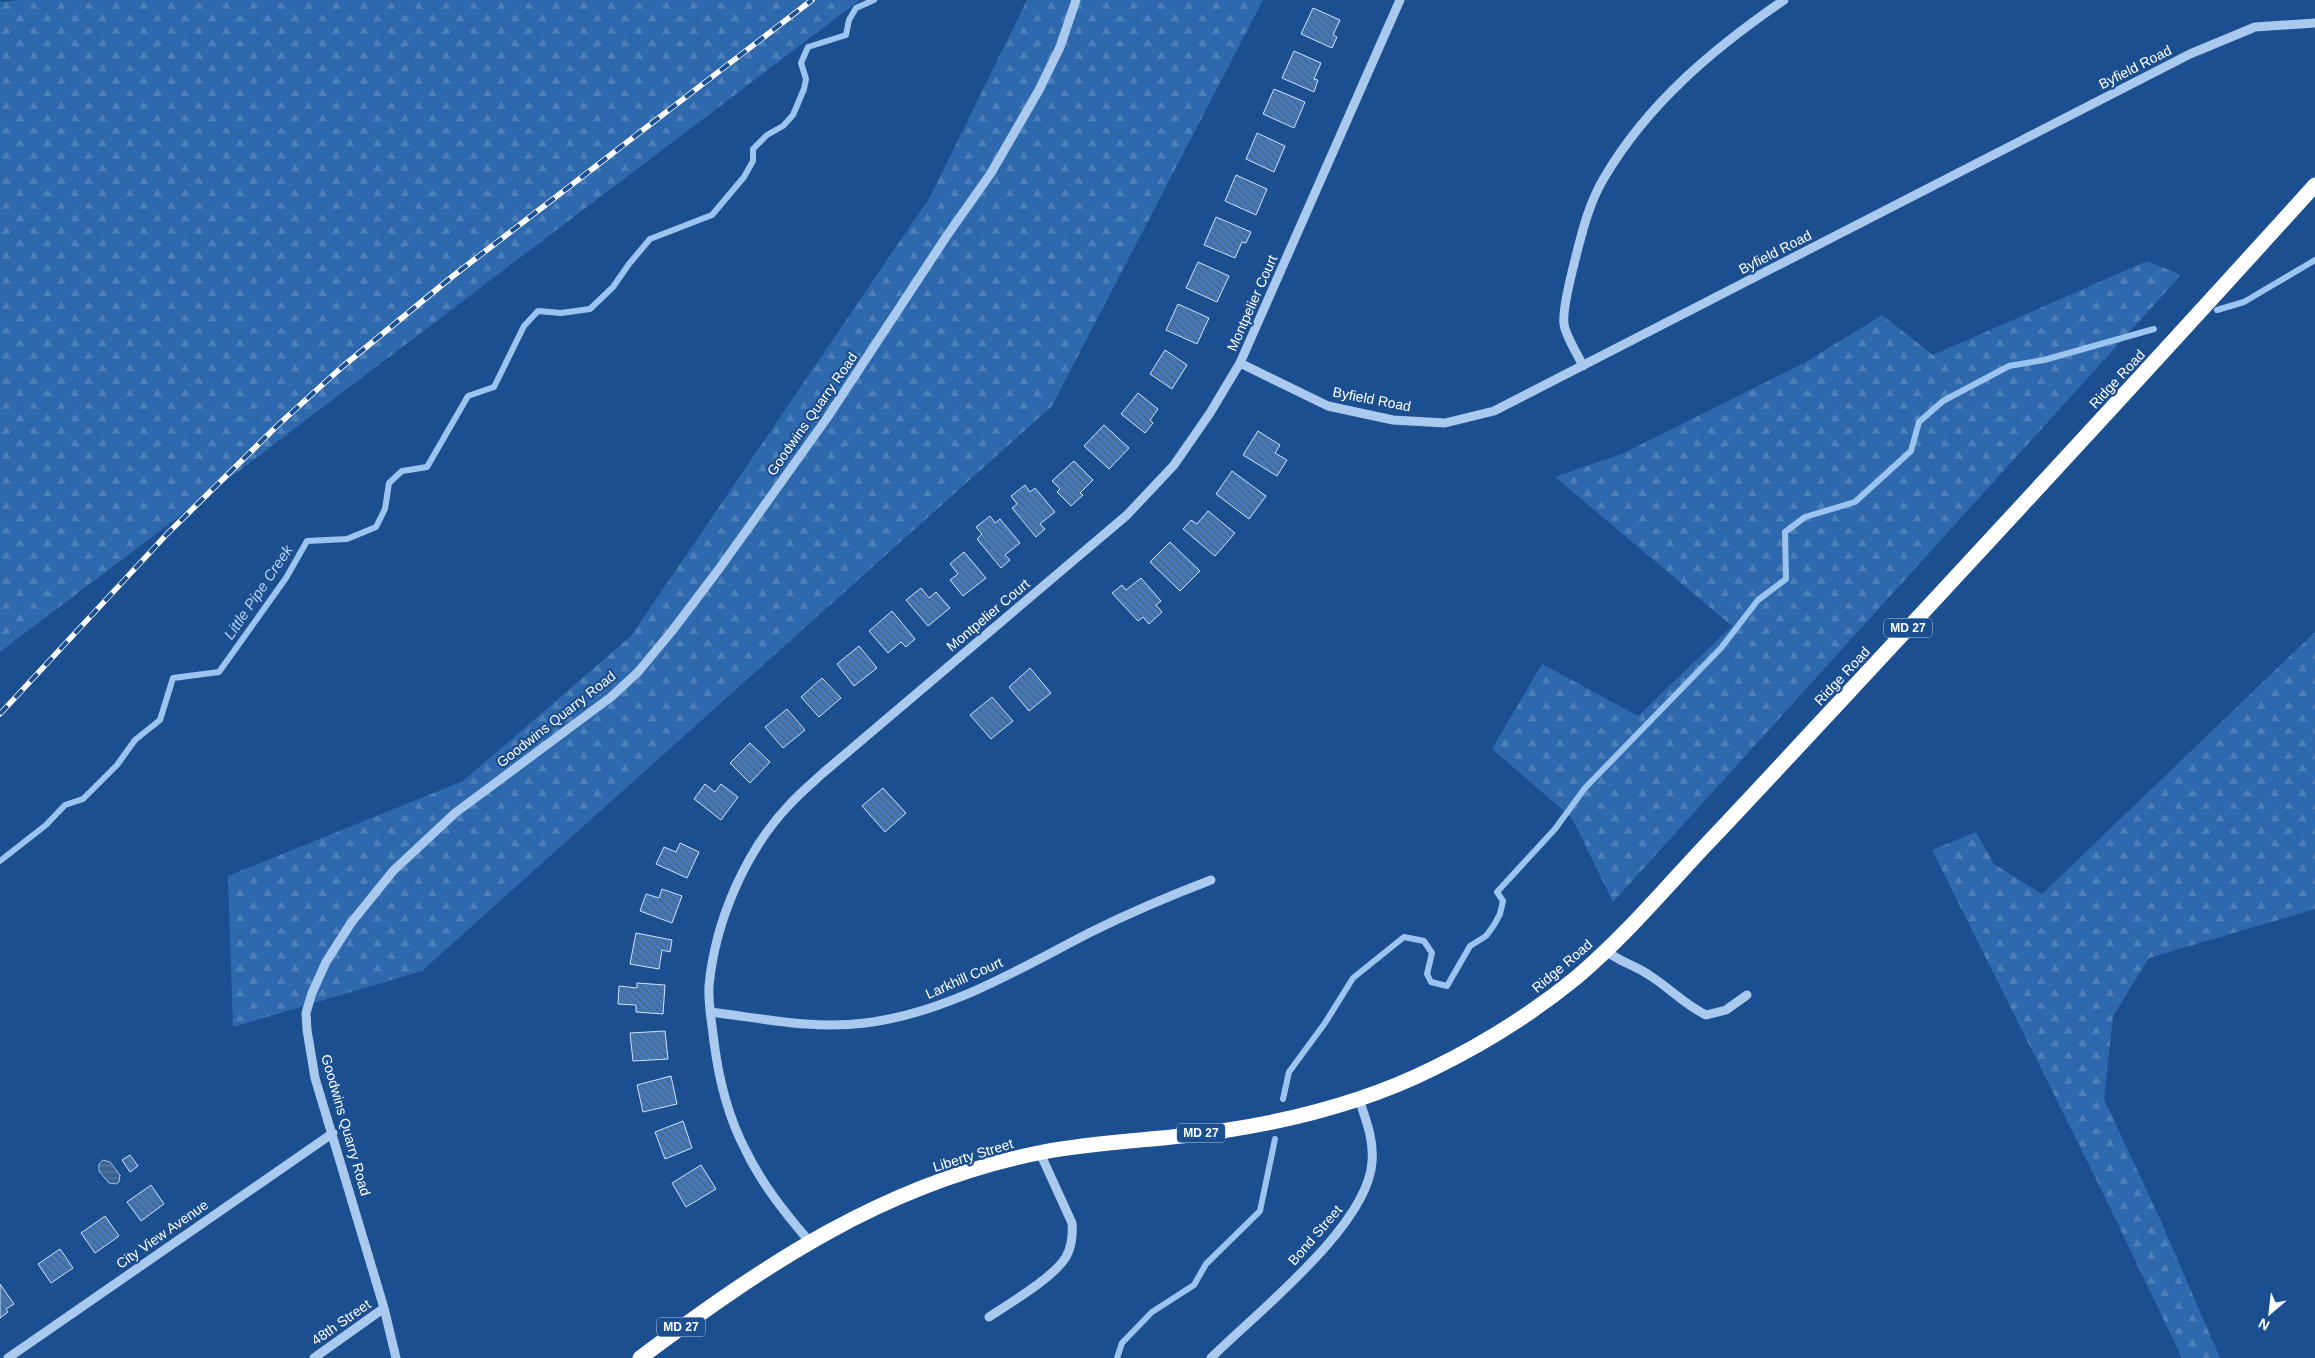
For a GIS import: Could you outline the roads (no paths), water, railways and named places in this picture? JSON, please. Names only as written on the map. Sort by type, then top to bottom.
[{"type":"highway","name":"Ridge Road","points":[[1359,1100],[1435,1068],[1506,1029],[1553,996],[1605,950],[1636,920],[1884,654],[2315,185]]},
{"type":"highway","name":"Liberty Street","points":[[640,1358],[723,1296],[809,1241],[869,1209],[920,1189],[984,1168],[1040,1153],[1112,1142],[1218,1132],[1268,1123],[1359,1100]]},
{"type":"street","name":"Goodwins Quarry Road","points":[[396,1358],[384,1308],[315,1078],[306,1030],[306,1013],[312,993],[326,962],[350,923],[393,871],[455,813],[611,697],[638,672],[672,631],[719,569],[827,418],[946,237],[991,174],[1039,90],[1060,47],[1076,0]]},
{"type":"street","name":"Montpelier Court","points":[[809,1241],[761,1178],[737,1133],[718,1075],[710,1012],[709,986],[715,952],[731,899],[748,864],[789,805],[823,773],[1127,515],[1174,465],[1210,413],[1240,363],[1400,0]]},
{"type":"street","points":[[1583,366],[1564,324],[1570,280],[1584,225],[1604,179],[1633,135],[1672,88],[1739,31],[1784,0]]},
{"type":"street","name":"Byfield Road","points":[[1240,363],[1328,406],[1393,420],[1445,423],[1494,411],[2190,54],[2255,27],[2315,23]]},
{"type":"street","name":"Larkhill Court","points":[[710,1012],[814,1024],[864,1024],[907,1016],[947,1004],[1152,902],[1211,880]]},
{"type":"street","points":[[1605,950],[1616,960],[1648,974],[1671,990],[1688,1007],[1706,1015],[1726,1010],[1747,995]]},
{"type":"street","name":"Bond Street","points":[[1211,1358],[1327,1246],[1360,1203],[1369,1179],[1372,1163],[1372,1140],[1359,1100]]},
{"type":"street","name":"City View Avenue","points":[[8,1358],[333,1133]]},
{"type":"street","points":[[989,1317],[1052,1272],[1066,1257],[1070,1248],[1073,1236],[1072,1223],[1040,1153]]},
{"type":"street","name":"48th Street","points":[[314,1358],[384,1308]]},
{"type":"waterway","name":"Little Pipe Creek","points":[[0,861],[46,825],[65,805],[83,799],[117,765],[135,740],[160,720],[173,678],[219,672],[286,578],[307,541],[347,539],[376,527],[385,509],[389,483],[402,471],[427,467],[468,396],[494,387],[524,326],[538,311],[561,313],[590,309],[613,287],[650,239],[712,215],[744,177],[753,161],[753,149],[767,135],[783,126],[793,115],[804,89],[806,79],[801,63],[808,47],[846,35],[849,20],[856,8],[874,0]]},
{"type":"waterway","points":[[2217,310],[2244,302],[2315,260]]},
{"type":"waterway","points":[[1283,1099],[1289,1072],[1325,1023],[1353,978],[1404,937],[1424,941],[1432,953],[1427,974],[1431,982],[1447,986],[1470,946],[1486,936],[1500,914],[1503,901],[1497,892],[1555,829],[1585,788],[1721,648],[1758,600],[1786,579],[1785,532],[1805,517],[1855,502],[1911,451],[1919,422],[1943,401],[2009,366],[2044,360],[2154,329]]},
{"type":"waterway","points":[[1117,1358],[1122,1343],[1152,1312],[1194,1285],[1206,1264],[1260,1211],[1275,1139]]},
{"type":"railway","points":[[0,714],[167,534],[278,425],[342,367],[453,276],[812,0]]}]
